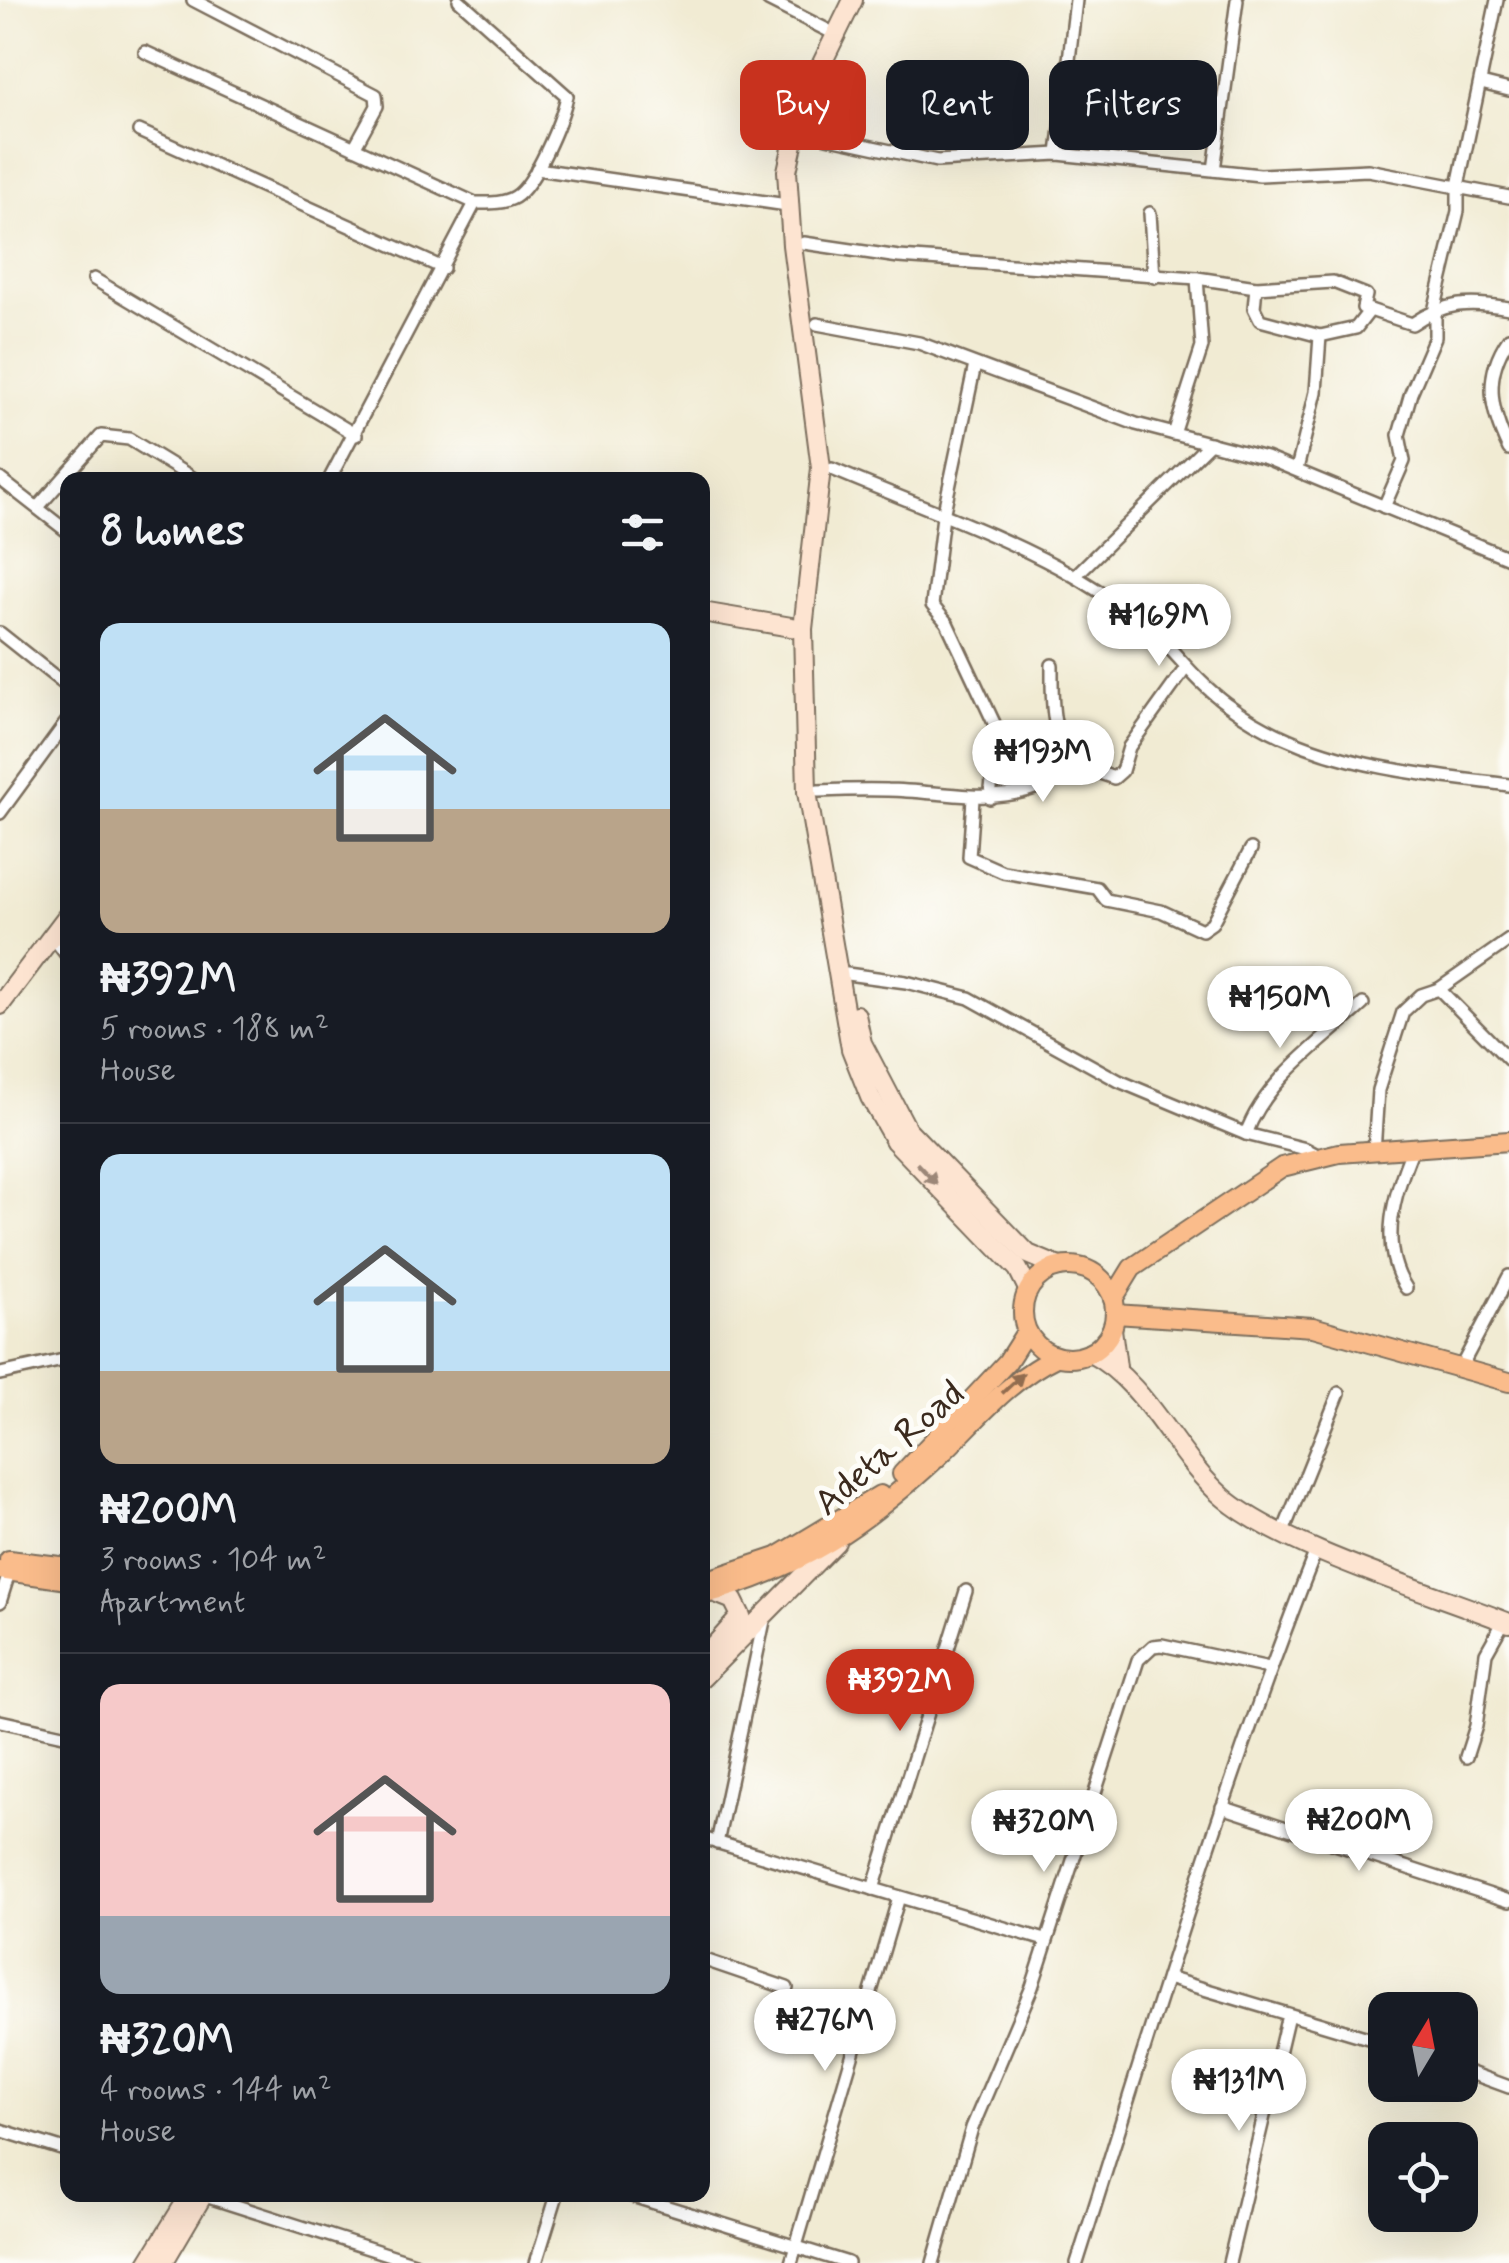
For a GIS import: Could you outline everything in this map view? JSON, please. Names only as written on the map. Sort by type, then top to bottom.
[{"type":"main road","points":[[1132,1268],[1113,1314],[1090,1353],[1073,1358],[1056,1356],[1040,1348],[1026,1332],[1022,1310],[1028,1290],[1042,1274],[1060,1267],[1094,1274],[1132,1268],[1270,1173],[1339,1152],[1509,1141]]},
{"type":"main road","points":[[1094,1274],[1113,1314]]},
{"type":"main road","points":[[1113,1314],[1313,1327],[1509,1382]]},
{"type":"main road","name":"Adeta Road","points":[[710,1588],[777,1557],[879,1496],[1007,1362],[1026,1332]]},
{"type":"main road","name":"Adeta Road","points":[[710,1589],[793,1564],[836,1542],[899,1492],[1022,1374],[1056,1356]]},
{"type":"main road","points":[[3,1566],[60,1567]]},
{"type":"main road","points":[[3,1566],[60,1578]]},
{"type":"street","points":[[194,0],[376,95],[377,106],[354,148]]},
{"type":"street","points":[[145,52],[474,203],[512,199],[536,169],[566,102],[564,89],[459,0]]},
{"type":"street","points":[[768,0],[836,34]]},
{"type":"street","points":[[1058,154],[1076,0]]},
{"type":"street","points":[[1214,170],[1237,0]]},
{"type":"street","points":[[1384,506],[1404,461],[1399,434],[1435,336],[1435,307],[1458,211],[1458,186],[1497,0]]},
{"type":"street","points":[[856,5],[836,34],[794,130],[787,171],[787,205],[832,468],[815,628],[818,791],[848,974],[847,1001],[862,1043],[908,1129],[1028,1254],[1060,1267]]},
{"type":"street","points":[[831,60],[856,5]]},
{"type":"street","points":[[1481,83],[1509,90]]},
{"type":"street","points":[[139,131],[443,268]]},
{"type":"street","points":[[866,146],[937,161],[1058,154],[1260,175],[1368,170],[1509,196]]},
{"type":"street","points":[[802,150],[798,204],[817,324],[821,468],[804,629],[807,792],[847,1001],[851,1049],[895,1140],[1018,1269],[1028,1290]]},
{"type":"street","points":[[536,169],[787,205]]},
{"type":"street","points":[[334,472],[474,203]]},
{"type":"street","points":[[1150,213],[1154,277]]},
{"type":"street","points":[[804,243],[899,257],[1197,278],[1256,287],[1332,282],[1366,295],[1363,308],[1412,324],[1435,307],[1482,303],[1509,308]]},
{"type":"street","points":[[1174,434],[1202,348],[1197,278]]},
{"type":"street","points":[[94,279],[356,434]]},
{"type":"street","points":[[1256,287],[1254,308],[1260,320],[1320,336],[1356,328],[1370,310]]},
{"type":"street","points":[[817,324],[919,343],[1120,419],[1297,469],[1509,558]]},
{"type":"street","points":[[1297,469],[1316,392],[1320,336]]},
{"type":"street","points":[[1509,338],[1494,358],[1491,404],[1509,449]]},
{"type":"street","points":[[975,364],[943,516],[932,605],[947,624],[994,722],[990,798]]},
{"type":"street","points":[[69,472],[101,436],[129,438],[183,472]]},
{"type":"street","points":[[1075,576],[1210,443]]},
{"type":"street","points":[[832,468],[1075,576],[1155,633],[1186,669],[1226,704],[1296,745],[1410,773],[1509,784]]},
{"type":"street","points":[[0,478],[60,525]]},
{"type":"street","points":[[38,506],[60,482]]},
{"type":"street","points":[[710,613],[804,629]]},
{"type":"street","points":[[0,633],[60,681]]},
{"type":"street","points":[[1052,665],[1055,724],[1063,748],[1075,764],[1114,778],[1122,771],[1129,747],[1186,669]]},
{"type":"street","points":[[0,813],[60,731]]},
{"type":"street","points":[[818,791],[891,790],[973,800],[1048,781],[1075,764]]},
{"type":"street","points":[[973,800],[970,857],[1003,872],[1097,888],[1106,900],[1161,910],[1202,930],[1212,923],[1251,849]]},
{"type":"street","points":[[0,1005],[60,926]]},
{"type":"street","points":[[52,936],[60,946]]},
{"type":"street","points":[[1374,1152],[1378,1090],[1402,1012],[1420,996],[1439,989],[1509,940]]},
{"type":"street","points":[[848,974],[906,982],[969,998],[1119,1081],[1246,1134],[1306,1148],[1323,1158]]},
{"type":"street","points":[[1439,989],[1509,1060]]},
{"type":"street","points":[[1246,1134],[1254,1111],[1293,1067],[1363,1004]]},
{"type":"street","points":[[1406,1288],[1394,1270],[1390,1219],[1413,1148]]},
{"type":"street","points":[[1461,1367],[1509,1276]]},
{"type":"street","points":[[1113,1314],[1117,1367]]},
{"type":"street","points":[[1090,1353],[1117,1367],[1194,1468],[1225,1500],[1316,1548],[1507,1622],[1486,1653],[1476,1726],[1466,1757]]},
{"type":"street","points":[[0,1374],[60,1361]]},
{"type":"street","points":[[1283,1532],[1339,1393]]},
{"type":"street","points":[[710,1670],[836,1542]]},
{"type":"street","points":[[1077,2263],[1222,1807],[1269,1668],[1316,1548]]},
{"type":"street","points":[[0,1602],[3,1566]]},
{"type":"street","points":[[710,1591],[733,1600],[742,1616],[710,1650]]},
{"type":"street","points":[[872,1889],[966,1591]]},
{"type":"street","points":[[717,1843],[764,1616]]},
{"type":"street","points":[[933,2263],[972,2128],[1032,1987],[1144,1651],[1162,1644],[1269,1668]]},
{"type":"street","points":[[0,1721],[60,1734]]},
{"type":"street","points":[[1222,1807],[1509,1901]]},
{"type":"street","points":[[710,1841],[1045,1940]]},
{"type":"street","points":[[791,2263],[899,1897]]},
{"type":"street","points":[[710,1962],[787,1988]]},
{"type":"street","points":[[1166,1978],[1368,2038]]},
{"type":"street","points":[[1229,2263],[1288,2016]]},
{"type":"street","points":[[1478,2075],[1509,2087]]},
{"type":"street","points":[[0,2130],[60,2149]]},
{"type":"street","points":[[148,2263],[186,2202]]},
{"type":"street","points":[[163,2263],[199,2202]]},
{"type":"street","points":[[225,2202],[415,2263]]},
{"type":"street","points":[[536,2263],[555,2202]]},
{"type":"street","points":[[652,2202],[848,2263]]}]
